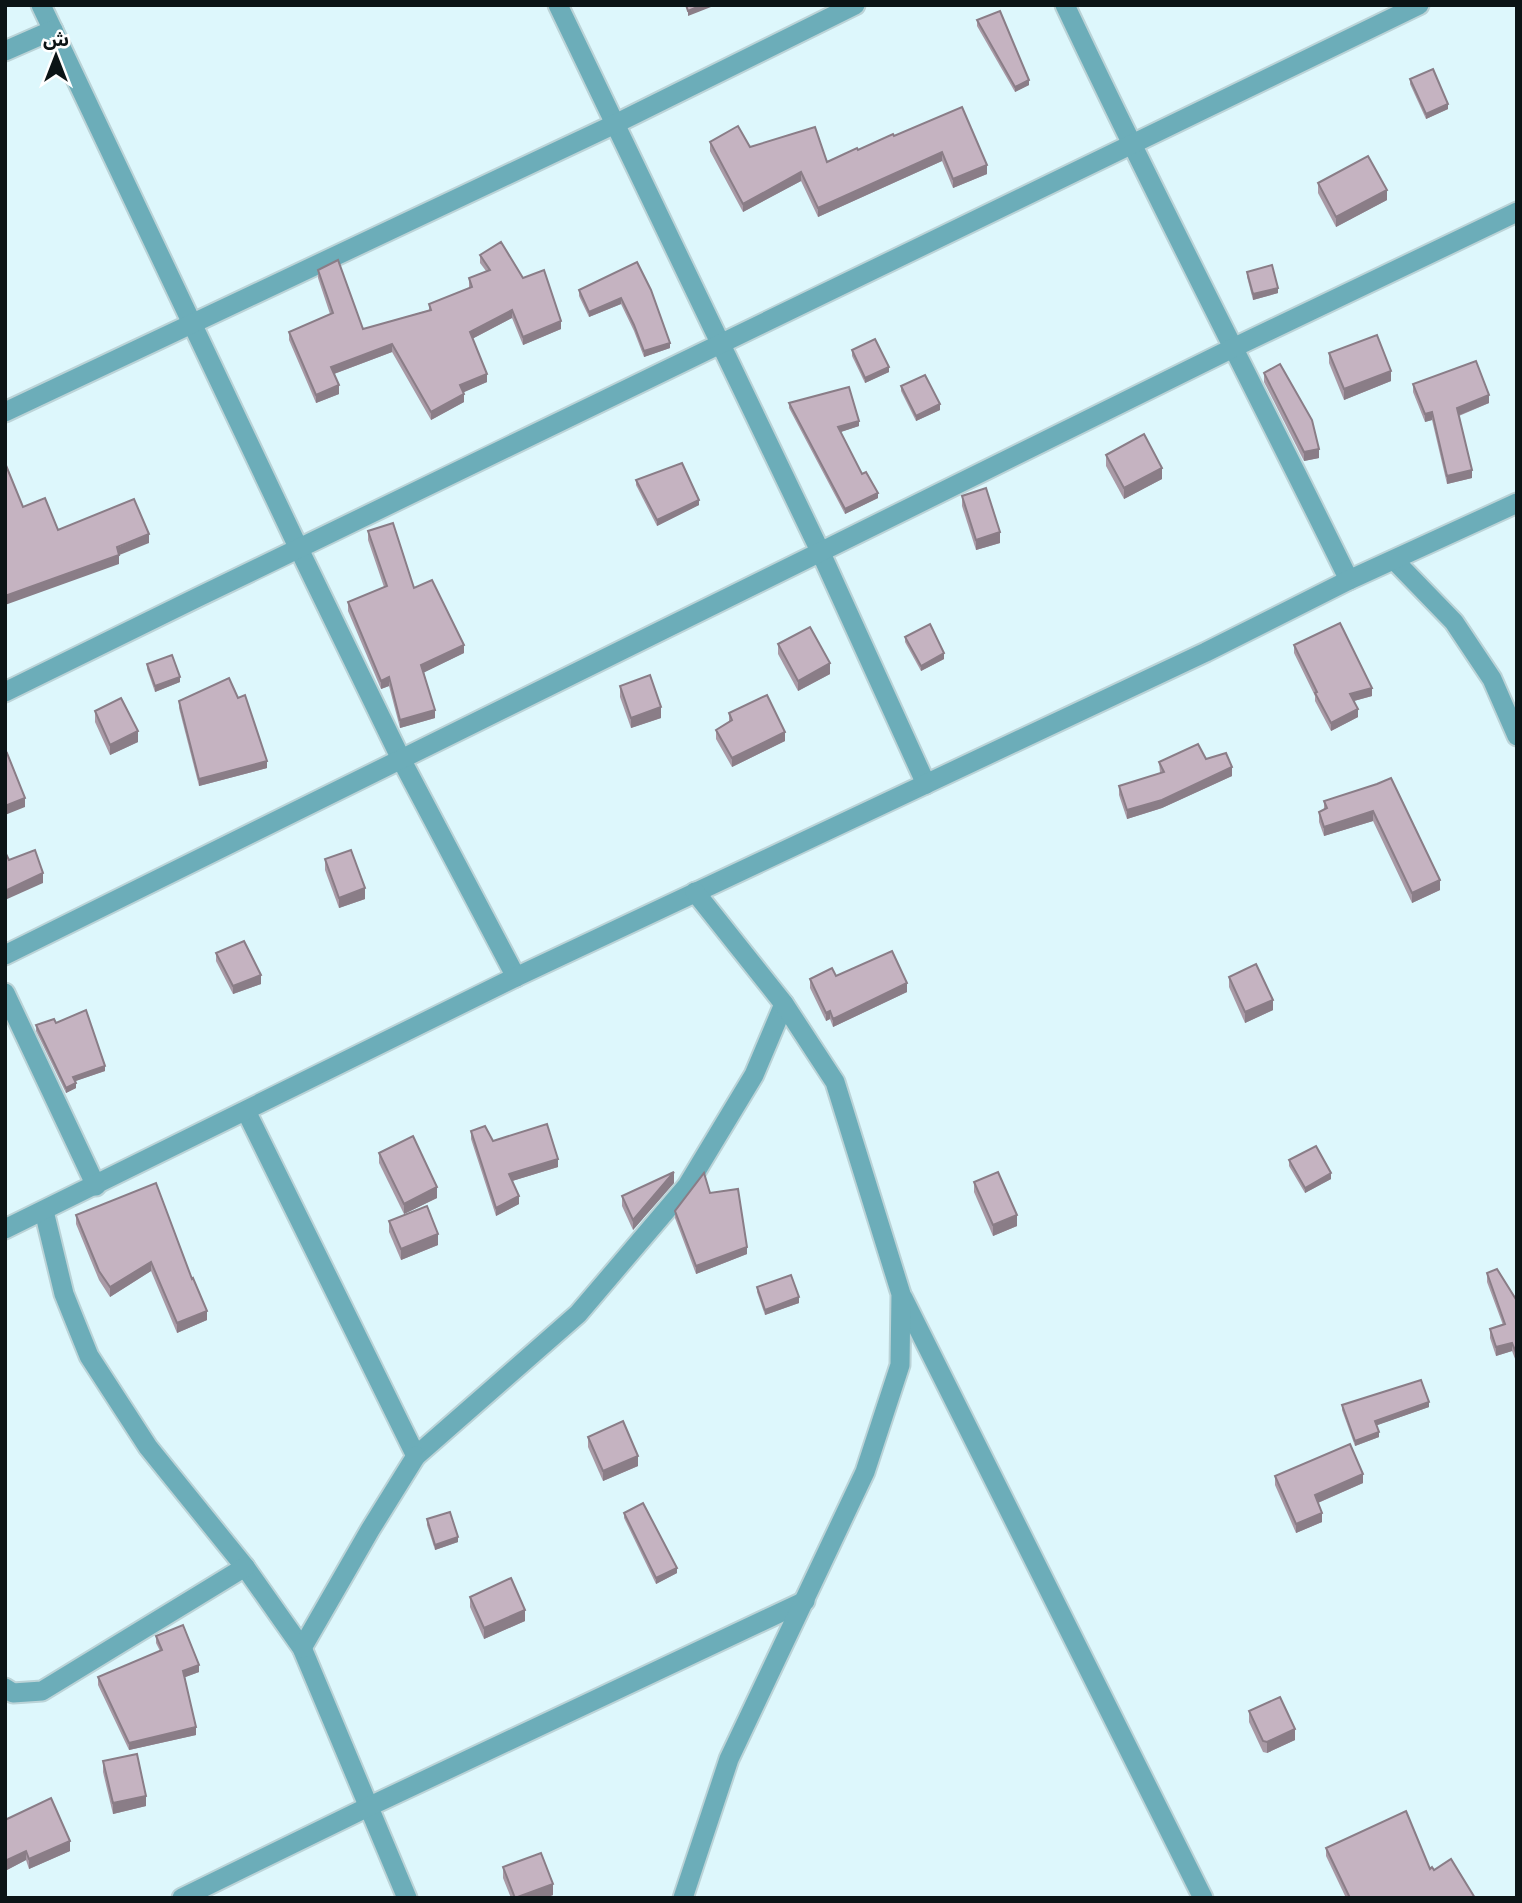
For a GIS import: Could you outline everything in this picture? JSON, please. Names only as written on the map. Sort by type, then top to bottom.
[{"type":"street","points":[[41,5],[401,759],[516,976]]},
{"type":"street","points":[[558,5],[820,551],[926,784]]},
{"type":"street","points":[[5,412],[615,124],[855,5]]},
{"type":"street","points":[[1065,5],[1131,146],[1349,580]]},
{"type":"street","points":[[5,692],[298,547],[722,345],[1419,5]]},
{"type":"street","points":[[5,51],[52,30]]},
{"type":"street","points":[[5,955],[1234,347],[1517,212]]},
{"type":"street","points":[[5,1229],[516,976],[1206,652],[1349,580],[1517,503]]},
{"type":"street","points":[[1394,560],[1454,622],[1492,679],[1517,736]]},
{"type":"street","points":[[695,892],[784,1004],[835,1082],[901,1294],[1202,1898]]},
{"type":"street","points":[[5,993],[96,1186]]},
{"type":"street","points":[[302,1648],[416,1456],[578,1314],[687,1186],[754,1075],[784,1004]]},
{"type":"street","points":[[246,1111],[416,1456]]},
{"type":"street","points":[[44,1210],[64,1294],[89,1356],[148,1447],[245,1567],[302,1648],[407,1898]]},
{"type":"street","points":[[683,1898],[729,1759],[865,1472],[900,1365],[901,1294]]},
{"type":"street","points":[[5,1708],[42,1691],[245,1567]]},
{"type":"street","points":[[181,1898],[805,1601]]},
{"type":"street","points":[[5,1688],[12,1693],[42,1691]]},
{"type":"building","points":[[686,5],[702,5],[688,11]]},
{"type":"building","points":[[1000,11],[1029,80],[1015,87],[977,20]]},
{"type":"building","points":[[1433,69],[1448,104],[1426,114],[1410,79]]},
{"type":"building","points":[[962,107],[987,165],[953,179],[942,152],[818,208],[801,172],[743,204],[710,142],[738,126],[750,147],[815,127],[827,162]]},
{"type":"building","points":[[1368,156],[1387,190],[1336,217],[1318,183]]},
{"type":"building","points":[[501,242],[523,278],[544,270],[561,321],[523,337],[512,310],[470,332],[487,374],[460,385],[464,394],[431,412],[392,344],[331,367],[339,385],[316,395],[289,332],[333,313],[318,270],[338,260],[363,329],[431,310],[429,304],[472,287],[469,278],[490,270],[480,255]]},
{"type":"building","points":[[637,262],[651,290],[670,343],[644,351],[621,298],[589,312],[579,290]]},
{"type":"building","points":[[1272,265],[1278,288],[1253,294],[1247,272]]},
{"type":"building","points":[[1377,335],[1391,371],[1344,389],[1329,353]]},
{"type":"building","points":[[875,339],[889,367],[865,378],[852,350]]},
{"type":"building","points":[[1476,361],[1489,395],[1457,408],[1472,470],[1447,476],[1432,412],[1425,414],[1413,384]]},
{"type":"building","points":[[1280,364],[1312,420],[1319,449],[1304,452],[1264,373]]},
{"type":"building","points":[[925,375],[940,404],[916,416],[901,386]]},
{"type":"building","points":[[849,387],[859,421],[838,427],[862,474],[866,472],[878,493],[845,509],[789,403]]},
{"type":"building","points":[[1144,434],[1162,468],[1124,488],[1106,455]]},
{"type":"building","points":[[5,463],[23,507],[45,498],[58,530],[134,499],[149,534],[117,547],[119,555],[5,596]]},
{"type":"building","points":[[682,463],[699,500],[657,520],[636,480]]},
{"type":"building","points":[[986,488],[1000,532],[976,540],[962,496]]},
{"type":"building","points":[[393,523],[414,588],[432,580],[464,645],[421,665],[435,710],[400,720],[389,677],[381,681],[348,602],[387,586],[368,531]]},
{"type":"building","points":[[1340,623],[1372,688],[1350,694],[1358,709],[1331,723],[1294,645]]},
{"type":"building","points":[[930,624],[944,653],[921,666],[905,637]]},
{"type":"building","points":[[810,627],[830,663],[798,681],[778,644]]},
{"type":"building","points":[[172,655],[180,677],[155,686],[147,664]]},
{"type":"building","points":[[650,675],[661,707],[631,718],[620,686]]},
{"type":"building","points":[[229,678],[238,698],[245,695],[267,761],[199,779],[179,701]]},
{"type":"building","points":[[767,695],[785,732],[732,758],[716,730],[732,720],[729,713]]},
{"type":"building","points":[[121,698],[138,731],[110,745],[95,711]]},
{"type":"building","points":[[1198,744],[1206,759],[1226,753],[1232,767],[1162,800],[1127,810],[1119,786],[1164,772],[1159,762]]},
{"type":"building","points":[[7,753],[25,798],[5,806],[5,754]]},
{"type":"building","points":[[1391,778],[1440,880],[1412,893],[1373,811],[1324,827],[1319,812],[1327,808],[1324,801]]},
{"type":"building","points":[[35,850],[43,873],[5,891],[5,852],[9,860]]},
{"type":"building","points":[[351,850],[365,888],[339,898],[325,859]]},
{"type":"building","points":[[244,941],[261,975],[233,986],[216,953]]},
{"type":"building","points":[[892,951],[907,983],[833,1019],[830,1011],[826,1013],[810,979],[832,968],[836,976]]},
{"type":"building","points":[[1256,964],[1273,1000],[1245,1012],[1229,977]]},
{"type":"building","points":[[86,1010],[105,1066],[73,1077],[76,1083],[66,1088],[36,1025],[54,1019],[56,1023]]},
{"type":"building","points":[[547,1124],[558,1159],[509,1174],[519,1196],[496,1208],[471,1131],[485,1126],[493,1141]]},
{"type":"building","points":[[413,1136],[437,1187],[404,1204],[379,1153]]},
{"type":"building","points":[[1316,1146],[1331,1173],[1305,1188],[1289,1160]]},
{"type":"building","points":[[674,1172],[633,1220],[622,1196]]},
{"type":"building","points":[[998,1172],[1017,1215],[993,1225],[974,1182]]},
{"type":"building","points":[[704,1173],[710,1193],[738,1189],[747,1247],[696,1266],[675,1211]]},
{"type":"building","points":[[156,1183],[207,1311],[177,1323],[151,1262],[110,1287],[99,1271],[76,1215]]},
{"type":"building","points":[[427,1206],[438,1234],[401,1249],[389,1221]]},
{"type":"building","points":[[1497,1269],[1517,1301],[1517,1355],[1512,1343],[1496,1347],[1490,1329],[1505,1324],[1487,1273]]},
{"type":"building","points":[[791,1275],[799,1297],[765,1310],[757,1287]]},
{"type":"building","points":[[1421,1380],[1429,1402],[1375,1421],[1379,1432],[1355,1441],[1342,1405]]},
{"type":"building","points":[[623,1421],[638,1456],[603,1471],[588,1437]]},
{"type":"building","points":[[1350,1444],[1363,1474],[1315,1495],[1322,1513],[1296,1524],[1275,1476]]},
{"type":"building","points":[[643,1503],[677,1568],[656,1578],[624,1513]]},
{"type":"building","points":[[450,1512],[458,1537],[435,1545],[427,1519]]},
{"type":"building","points":[[511,1578],[525,1610],[484,1628],[470,1597]]},
{"type":"building","points":[[183,1625],[199,1665],[183,1671],[196,1727],[129,1743],[98,1677],[162,1650],[156,1636]]},
{"type":"building","points":[[1280,1697],[1295,1729],[1267,1742],[1263,1741],[1249,1711]]},
{"type":"building","points":[[137,1754],[146,1796],[113,1803],[103,1761]]},
{"type":"building","points":[[51,1798],[70,1841],[29,1859],[26,1851],[5,1861],[5,1820]]},
{"type":"building","points":[[1406,1811],[1430,1869],[1432,1867],[1434,1870],[1451,1859],[1475,1898],[1350,1898],[1326,1848]]},
{"type":"building","points":[[541,1853],[553,1884],[515,1898],[503,1867]]}]
